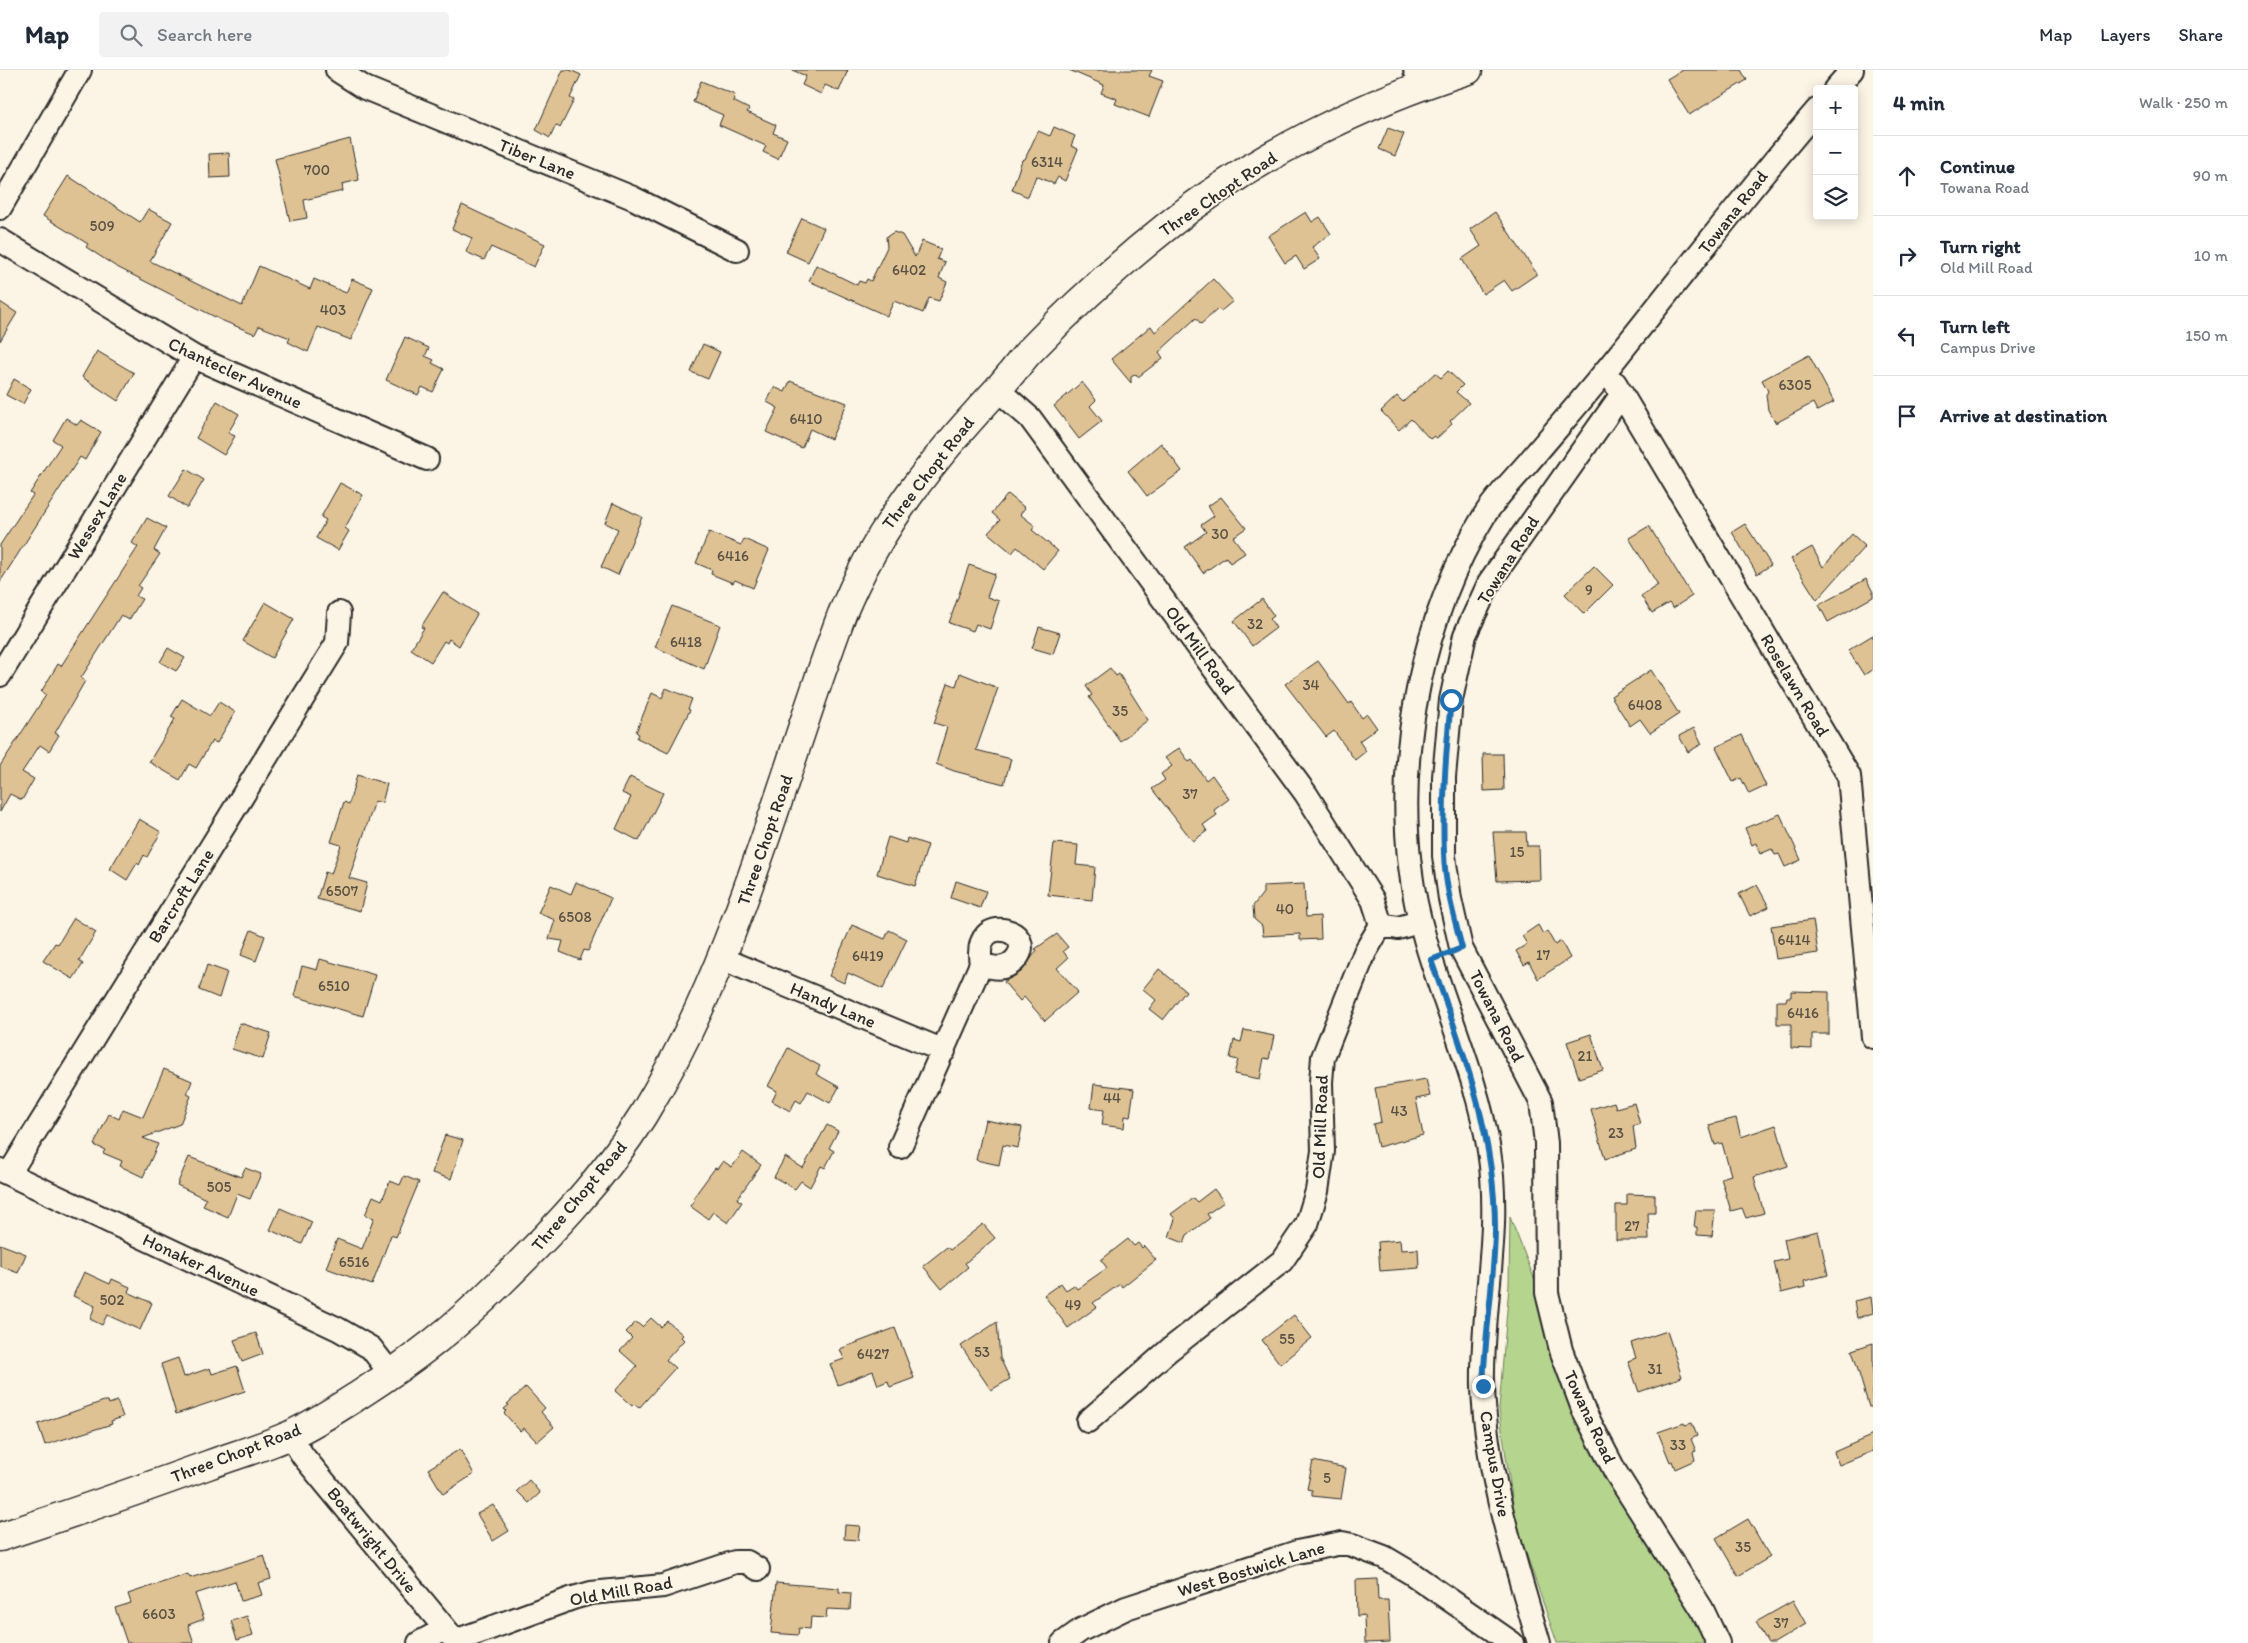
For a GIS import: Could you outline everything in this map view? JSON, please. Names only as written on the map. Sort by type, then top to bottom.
[{"type":"main road","name":"Three Chopt Road","points":[[0,1537],[151,1486],[290,1435],[330,1413],[432,1345],[473,1310],[538,1246],[599,1176],[642,1117],[664,1079],[723,959],[763,852],[832,642],[863,567],[909,493],[973,414],[1027,355],[1126,260],[1175,220],[1230,183],[1288,148],[1420,77],[1468,70]]},
{"type":"street","points":[[0,208],[80,70]]},
{"type":"street","name":"Tiber Lane","points":[[337,70],[365,88],[633,198],[737,250]]},
{"type":"street","points":[[1839,85],[1852,70]]},
{"type":"street","name":"Towana Road","points":[[1431,960],[1419,922],[1410,865],[1407,796],[1417,696],[1431,637],[1454,574],[1485,513],[1607,369],[1760,176],[1813,115]]},
{"type":"street","name":"Chantecler Avenue","points":[[0,240],[194,357],[427,459]]},
{"type":"street","name":"Wessex Lane","points":[[0,675],[194,357]]},
{"type":"street","name":"Roselawn Road","points":[[1607,369],[1849,776],[1870,973],[1873,1036]]},
{"type":"street","name":"Old Mill Road","points":[[997,389],[1030,418],[1306,794],[1372,900],[1381,925],[1365,952],[1324,1057],[1321,1082],[1323,1151],[1317,1191],[1307,1224],[1282,1261],[1169,1350],[1088,1421]]},
{"type":"street","name":"Towana Road","points":[[1622,394],[1490,581],[1465,635],[1451,700],[1444,777],[1444,856],[1450,899],[1462,948],[1541,1102],[1546,1143],[1547,1293],[1561,1350],[1583,1409],[1616,1473],[1702,1609],[1718,1643]]},
{"type":"street","name":"Barcroft Lane","points":[[5,1172],[337,643],[339,613]]},
{"type":"street","points":[[1381,925],[1398,928],[1419,922]]},
{"type":"street","points":[[1431,960],[1462,948]]},
{"type":"street","name":"Handy Lane","points":[[723,959],[944,1051]]},
{"type":"street","name":"Campus Drive","points":[[1431,960],[1475,1087],[1489,1151],[1495,1231],[1485,1338],[1483,1386],[1486,1424],[1496,1486],[1539,1643]]},
{"type":"street","points":[[900,1147],[982,964]]},
{"type":"street","name":"Honaker Avenue","points":[[5,1172],[338,1329],[371,1348],[391,1374]]},
{"type":"street","name":"Boatwright Drive","points":[[290,1435],[303,1456],[452,1638]]},
{"type":"street","name":"West Bostwick Lane","points":[[1063,1643],[1081,1630],[1126,1608],[1297,1552],[1342,1544],[1352,1545],[1384,1557],[1411,1573],[1512,1643]]},
{"type":"street","name":"Old Mill Road","points":[[419,1643],[452,1638],[591,1592],[663,1586],[735,1562],[747,1562],[758,1569]]},
{"type":"green space","points":[[1510,1217],[1609,1468],[1708,1643],[1557,1643],[1516,1524],[1499,1409],[1509,1285]]},
{"type":"building","points":[[563,70],[570,70],[581,75],[570,98],[574,100],[560,128],[556,125],[550,138],[536,130]]},
{"type":"building","points":[[792,70],[848,70],[839,91],[825,85],[821,94],[802,85],[806,76]]},
{"type":"building","points":[[1069,70],[1152,70],[1149,76],[1163,81],[1149,117],[1115,104],[1117,99],[1101,93],[1104,85]]},
{"type":"building","points":[[1682,70],[1741,70],[1747,80],[1689,115],[1667,79]]},
{"type":"building","points":[[701,81],[735,95],[733,101],[749,109],[747,112],[776,125],[773,133],[787,139],[778,159],[763,152],[766,146],[719,125],[723,115],[693,102]]},
{"type":"building","points":[[1054,127],[1075,136],[1071,146],[1078,149],[1065,181],[1058,177],[1054,184],[1036,176],[1028,197],[1012,190],[1022,160],[1025,159],[1038,131],[1050,136]]},
{"type":"building","points":[[1388,128],[1404,134],[1395,156],[1379,149]]},
{"type":"building","points":[[350,139],[359,180],[342,184],[343,191],[304,200],[307,218],[290,221],[275,159]]},
{"type":"building","points":[[229,153],[230,177],[210,178],[209,154]]},
{"type":"building","points":[[68,176],[140,222],[148,209],[172,222],[150,261],[242,306],[259,266],[310,289],[314,279],[346,293],[352,279],[373,288],[351,340],[318,327],[308,352],[288,342],[290,338],[259,326],[255,334],[221,320],[115,266],[86,247],[88,244],[43,216]]},
{"type":"building","points":[[462,205],[545,244],[534,267],[491,247],[484,260],[466,252],[472,238],[452,229]]},
{"type":"building","points":[[1306,212],[1312,222],[1320,217],[1331,234],[1312,247],[1320,259],[1304,269],[1296,256],[1285,263],[1268,236]]},
{"type":"building","points":[[1495,212],[1537,274],[1512,291],[1504,280],[1483,294],[1462,259],[1481,246],[1470,229]]},
{"type":"building","points":[[802,218],[824,228],[808,262],[786,252]]},
{"type":"building","points":[[894,232],[902,235],[915,257],[922,241],[941,249],[937,259],[945,262],[939,278],[947,282],[939,301],[929,298],[923,313],[894,301],[887,316],[809,281],[816,265],[857,285],[859,281],[865,283],[867,279],[871,281],[887,247],[886,237]]},
{"type":"building","points":[[1213,279],[1233,301],[1221,311],[1218,309],[1201,324],[1196,318],[1159,352],[1163,358],[1138,377],[1136,374],[1131,377],[1131,383],[1111,359],[1151,326],[1155,332]]},
{"type":"building","points":[[0,302],[17,313],[0,341]]},
{"type":"building","points":[[405,337],[429,348],[425,356],[434,360],[432,363],[444,369],[433,392],[422,387],[418,395],[386,380]]},
{"type":"building","points":[[703,344],[720,352],[708,379],[691,372]]},
{"type":"building","points":[[97,351],[134,373],[118,401],[82,377]]},
{"type":"building","points":[[1809,355],[1834,402],[1817,411],[1813,403],[1776,423],[1768,410],[1766,395],[1768,391],[1762,380]]},
{"type":"building","points":[[1448,371],[1463,385],[1456,392],[1469,403],[1450,421],[1452,424],[1437,438],[1434,436],[1430,439],[1411,419],[1399,430],[1381,411],[1397,396],[1403,402],[1435,373],[1441,378]]},
{"type":"building","points":[[14,379],[31,389],[23,404],[6,395]]},
{"type":"building","points":[[790,381],[847,403],[831,439],[810,429],[802,448],[766,432],[778,408],[767,402],[774,387],[785,392]]},
{"type":"building","points":[[1082,382],[1096,400],[1090,406],[1102,421],[1079,439],[1054,406]]},
{"type":"building","points":[[217,401],[239,414],[228,433],[235,436],[224,455],[196,438]]},
{"type":"building","points":[[66,418],[77,425],[81,420],[101,432],[85,460],[80,457],[0,582],[0,545],[33,495],[30,493],[61,445],[53,440]]},
{"type":"building","points":[[1161,443],[1182,471],[1147,496],[1128,471]]},
{"type":"building","points":[[186,469],[204,480],[187,508],[169,496]]},
{"type":"building","points":[[340,483],[363,495],[345,528],[349,531],[338,550],[316,538],[326,520],[321,517]]},
{"type":"building","points":[[1008,494],[1025,508],[1020,514],[1035,526],[1032,530],[1058,551],[1043,569],[1017,547],[1012,553],[988,533],[1000,520],[992,513]]},
{"type":"building","points":[[1221,497],[1246,528],[1233,537],[1245,553],[1230,563],[1226,557],[1203,573],[1185,547],[1206,532],[1201,525],[1214,516],[1208,506]]},
{"type":"building","points":[[613,503],[642,517],[618,575],[601,567],[618,529],[605,523]]},
{"type":"building","points":[[147,518],[166,528],[154,550],[160,554],[138,586],[141,588],[136,596],[142,599],[129,620],[121,615],[81,678],[85,681],[55,733],[59,735],[49,751],[40,745],[22,772],[34,779],[22,800],[10,794],[0,812],[0,766],[46,695],[41,692],[58,664],[61,666],[138,547],[132,543]]},
{"type":"building","points":[[1745,524],[1771,565],[1757,574],[1732,532]]},
{"type":"building","points":[[1649,526],[1692,596],[1673,608],[1669,603],[1652,613],[1641,596],[1658,585],[1629,538]]},
{"type":"building","points":[[709,532],[741,545],[744,539],[769,550],[753,588],[735,580],[733,583],[711,574],[712,570],[696,563]]},
{"type":"building","points":[[1852,534],[1865,546],[1817,600],[1791,559],[1812,547],[1823,567]]},
{"type":"building","points":[[969,565],[995,574],[987,597],[999,601],[990,629],[976,624],[973,631],[949,623]]},
{"type":"building","points":[[1594,566],[1613,585],[1584,614],[1565,594]]},
{"type":"building","points":[[1866,579],[1873,592],[1873,597],[1828,622],[1819,605]]},
{"type":"building","points":[[443,592],[477,614],[459,646],[449,639],[447,643],[444,641],[431,662],[411,649],[424,628],[421,627]]},
{"type":"building","points":[[1262,599],[1274,616],[1270,619],[1276,628],[1252,646],[1234,621]]},
{"type":"building","points":[[265,602],[294,619],[272,658],[243,641]]},
{"type":"building","points":[[672,606],[720,625],[704,669],[655,647]]},
{"type":"building","points":[[1039,627],[1060,633],[1053,654],[1032,648]]},
{"type":"building","points":[[1873,635],[1873,669],[1864,675],[1848,650]]},
{"type":"building","points":[[168,648],[185,658],[176,671],[160,662]]},
{"type":"building","points":[[1318,661],[1349,704],[1351,702],[1362,718],[1367,714],[1377,728],[1359,741],[1366,751],[1355,760],[1334,731],[1326,737],[1285,684]]},
{"type":"building","points":[[1110,668],[1116,676],[1119,674],[1148,720],[1120,741],[1089,697],[1092,695],[1086,686]]},
{"type":"building","points":[[1651,670],[1679,714],[1650,733],[1640,719],[1630,726],[1611,696]]},
{"type":"building","points":[[960,673],[998,688],[976,750],[1011,759],[1004,784],[954,771],[936,764],[947,727],[934,723],[948,683],[956,686]]},
{"type":"building","points":[[666,688],[692,699],[688,709],[690,710],[668,753],[637,738],[639,734],[636,732],[652,693],[662,698]]},
{"type":"building","points":[[182,699],[210,716],[219,702],[235,712],[217,743],[212,741],[196,768],[189,764],[180,780],[149,762],[175,719],[171,717]]},
{"type":"building","points":[[1694,728],[1702,744],[1688,752],[1679,736]]},
{"type":"building","points":[[1742,735],[1766,786],[1749,794],[1741,778],[1733,782],[1716,747]]},
{"type":"building","points":[[1179,748],[1189,762],[1192,760],[1206,780],[1212,775],[1229,799],[1214,810],[1217,815],[1203,825],[1207,831],[1193,841],[1152,789],[1165,780],[1161,774],[1172,766],[1165,758]]},
{"type":"building","points":[[1483,754],[1503,754],[1504,790],[1484,791]]},
{"type":"building","points":[[357,775],[387,784],[382,803],[375,801],[349,878],[367,883],[360,911],[317,899],[325,872],[331,874],[341,845],[331,842],[344,802],[349,804]]},
{"type":"building","points":[[630,777],[663,793],[639,841],[616,829],[631,797],[622,793]]},
{"type":"building","points":[[1780,814],[1801,860],[1785,867],[1779,854],[1775,855],[1772,849],[1760,854],[1756,843],[1752,845],[1745,828]]},
{"type":"building","points":[[139,819],[161,832],[147,857],[144,855],[139,865],[137,863],[127,880],[110,869]]},
{"type":"building","points":[[1493,832],[1526,832],[1527,846],[1539,846],[1540,880],[1497,881]]},
{"type":"building","points":[[888,837],[906,843],[907,838],[928,845],[915,886],[877,874]]},
{"type":"building","points":[[1054,843],[1078,845],[1076,865],[1095,867],[1092,900],[1048,895]]},
{"type":"building","points":[[956,881],[986,891],[980,908],[951,898]]},
{"type":"building","points":[[576,882],[611,898],[588,951],[584,950],[580,960],[560,952],[563,941],[549,939],[555,920],[538,913],[551,885],[571,894]]},
{"type":"building","points":[[1304,884],[1306,917],[1320,916],[1321,939],[1300,940],[1300,934],[1263,936],[1262,926],[1254,919],[1253,906],[1263,893],[1263,886]]},
{"type":"building","points":[[1757,885],[1769,907],[1750,916],[1739,894]]},
{"type":"building","points":[[74,918],[96,932],[79,961],[83,964],[73,979],[43,961],[55,943],[58,944]]},
{"type":"building","points":[[1813,920],[1818,953],[1776,959],[1771,926]]},
{"type":"building","points":[[852,925],[885,939],[889,930],[907,939],[883,989],[848,973],[844,983],[829,976]]},
{"type":"building","points":[[1538,925],[1543,934],[1547,931],[1555,945],[1561,941],[1570,958],[1538,979],[1529,962],[1524,965],[1516,951],[1527,944],[1522,936]]},
{"type":"building","points":[[251,930],[265,936],[256,961],[241,955]]},
{"type":"building","points":[[1057,934],[1068,947],[1063,951],[1068,958],[1057,968],[1078,992],[1045,1021],[1024,997],[1020,1001],[1004,982],[1022,971],[1037,950],[1035,949]]},
{"type":"building","points":[[320,959],[375,975],[363,1016],[294,996],[302,966],[317,970]]},
{"type":"building","points":[[207,965],[227,972],[219,998],[199,990]]},
{"type":"building","points":[[1159,969],[1186,991],[1163,1020],[1149,1009],[1156,1000],[1143,989]]},
{"type":"building","points":[[1791,991],[1829,992],[1829,1034],[1812,1034],[1812,1049],[1791,1048],[1791,1024],[1777,1024],[1777,1001],[1786,1001],[1787,997],[1791,997]]},
{"type":"building","points":[[240,1023],[271,1033],[263,1059],[232,1049]]},
{"type":"building","points":[[1244,1030],[1274,1036],[1269,1059],[1264,1058],[1260,1079],[1234,1074],[1238,1060],[1230,1058],[1234,1040],[1241,1042]]},
{"type":"building","points":[[1591,1034],[1603,1070],[1579,1078],[1567,1042]]},
{"type":"building","points":[[788,1048],[820,1066],[816,1074],[839,1087],[830,1103],[808,1091],[801,1103],[796,1100],[790,1111],[772,1101],[777,1091],[768,1086]]},
{"type":"building","points":[[164,1069],[192,1081],[187,1094],[191,1096],[180,1124],[143,1138],[158,1144],[143,1177],[120,1166],[122,1161],[103,1153],[105,1150],[94,1145],[109,1114],[119,1119],[123,1109],[143,1117]]},
{"type":"building","points":[[1426,1079],[1430,1096],[1416,1099],[1423,1135],[1378,1147],[1373,1124],[1381,1122],[1375,1088]]},
{"type":"building","points":[[1094,1084],[1134,1089],[1130,1117],[1125,1116],[1124,1128],[1102,1125],[1104,1110],[1091,1108]]},
{"type":"building","points":[[1614,1102],[1616,1108],[1634,1103],[1640,1124],[1633,1126],[1636,1149],[1605,1159],[1591,1109]]},
{"type":"building","points":[[1736,1118],[1741,1137],[1776,1125],[1788,1166],[1754,1177],[1764,1213],[1746,1218],[1742,1208],[1731,1211],[1721,1178],[1731,1175],[1722,1143],[1715,1145],[1709,1125]]},
{"type":"building","points":[[985,1120],[1022,1127],[1018,1148],[1003,1145],[999,1165],[976,1160]]},
{"type":"building","points":[[827,1125],[838,1131],[829,1148],[834,1151],[825,1168],[821,1166],[810,1187],[801,1181],[795,1189],[774,1177],[785,1157],[803,1168]]},
{"type":"building","points":[[445,1135],[463,1140],[451,1179],[432,1173]]},
{"type":"building","points":[[743,1152],[761,1165],[737,1199],[742,1202],[728,1223],[713,1212],[708,1219],[690,1206],[695,1199],[693,1198],[715,1168],[717,1169],[723,1161],[732,1167]]},
{"type":"building","points":[[189,1157],[241,1177],[245,1168],[261,1174],[250,1199],[237,1194],[228,1217],[203,1206],[206,1199],[177,1185]]},
{"type":"building","points":[[404,1176],[419,1182],[396,1237],[391,1235],[372,1285],[326,1268],[337,1239],[362,1249],[374,1218],[365,1215],[373,1196],[382,1200],[390,1181],[400,1185]]},
{"type":"building","points":[[1214,1189],[1224,1202],[1207,1214],[1210,1218],[1187,1235],[1184,1243],[1169,1237],[1175,1219],[1171,1214],[1193,1198],[1197,1202]]},
{"type":"building","points":[[1627,1194],[1655,1195],[1655,1213],[1648,1213],[1649,1240],[1616,1240],[1616,1205],[1627,1205]]},
{"type":"building","points":[[280,1208],[312,1222],[302,1244],[270,1230]]},
{"type":"building","points":[[1696,1210],[1715,1210],[1712,1236],[1697,1235],[1697,1227],[1694,1227]]},
{"type":"building","points":[[983,1224],[995,1238],[965,1263],[968,1267],[942,1289],[923,1266],[947,1247],[950,1250]]},
{"type":"building","points":[[1818,1231],[1828,1275],[1804,1281],[1805,1287],[1781,1293],[1774,1262],[1788,1259],[1784,1239]]},
{"type":"building","points":[[1128,1239],[1134,1246],[1138,1243],[1142,1248],[1144,1246],[1156,1260],[1122,1287],[1120,1284],[1093,1303],[1097,1307],[1068,1328],[1044,1295],[1061,1283],[1066,1290],[1074,1285],[1077,1289],[1107,1268],[1101,1260]]},
{"type":"building","points":[[1400,1240],[1401,1250],[1418,1249],[1419,1268],[1380,1271],[1378,1242]]},
{"type":"building","points":[[0,1244],[26,1254],[18,1273],[0,1266]]},
{"type":"building","points":[[84,1272],[110,1284],[112,1279],[130,1287],[128,1292],[152,1303],[140,1330],[107,1315],[102,1325],[90,1319],[95,1306],[73,1296]]},
{"type":"building","points":[[1871,1297],[1873,1313],[1857,1318],[1854,1301]]},
{"type":"building","points":[[1294,1315],[1312,1338],[1280,1364],[1262,1340]]},
{"type":"building","points":[[651,1318],[661,1327],[667,1321],[683,1335],[681,1337],[684,1340],[666,1360],[675,1368],[639,1408],[634,1404],[632,1406],[615,1391],[637,1366],[620,1351],[632,1338],[626,1332],[636,1322],[642,1327]]},
{"type":"building","points":[[997,1322],[1000,1358],[1010,1379],[991,1390],[961,1346]]},
{"type":"building","points":[[895,1328],[914,1378],[890,1387],[888,1381],[878,1385],[873,1371],[838,1385],[830,1364],[844,1359],[840,1349]]},
{"type":"building","points":[[1667,1331],[1682,1377],[1639,1392],[1628,1361],[1636,1358],[1631,1343]]},
{"type":"building","points":[[256,1333],[263,1354],[242,1362],[234,1340]]},
{"type":"building","points":[[1873,1343],[1873,1407],[1869,1407],[1852,1350]]},
{"type":"building","points":[[178,1358],[184,1377],[210,1368],[212,1374],[237,1366],[245,1391],[176,1414],[161,1364]]},
{"type":"building","points":[[526,1387],[545,1408],[541,1412],[554,1427],[537,1442],[524,1428],[520,1431],[504,1413],[506,1411],[504,1409],[509,1405],[507,1404]]},
{"type":"building","points":[[108,1401],[109,1404],[117,1401],[123,1417],[111,1421],[112,1424],[45,1445],[38,1424]]},
{"type":"building","points":[[1684,1423],[1685,1425],[1692,1423],[1697,1436],[1691,1439],[1696,1451],[1693,1452],[1695,1460],[1675,1469],[1672,1461],[1670,1462],[1658,1432]]},
{"type":"building","points":[[1873,1435],[1873,1451],[1839,1465],[1834,1452]]},
{"type":"building","points":[[460,1449],[474,1474],[443,1494],[428,1469]]},
{"type":"building","points":[[1313,1461],[1346,1468],[1341,1499],[1312,1496],[1312,1490],[1307,1489]]},
{"type":"building","points":[[529,1480],[540,1493],[529,1503],[517,1491]]},
{"type":"building","points":[[493,1505],[509,1531],[493,1541],[477,1514]]},
{"type":"building","points":[[1748,1519],[1770,1557],[1738,1576],[1716,1538]]},
{"type":"building","points":[[845,1525],[860,1526],[858,1540],[844,1539]]},
{"type":"building","points":[[264,1555],[271,1579],[258,1583],[262,1595],[241,1601],[235,1581],[195,1594],[204,1619],[188,1625],[194,1643],[127,1643],[115,1608],[131,1603],[128,1594],[188,1574],[190,1578]]},
{"type":"building","points":[[1377,1579],[1378,1600],[1388,1600],[1390,1642],[1365,1643],[1364,1615],[1357,1616],[1356,1580]]},
{"type":"building","points":[[776,1583],[839,1588],[839,1592],[851,1593],[850,1610],[827,1609],[826,1618],[811,1617],[810,1629],[799,1628],[798,1635],[771,1633]]},
{"type":"building","points":[[1793,1601],[1806,1624],[1774,1643],[1768,1643],[1756,1622]]},
{"type":"building","points":[[247,1616],[253,1635],[237,1640],[231,1621]]},
{"type":"route","points":[[1451,700],[1444,777],[1444,856],[1450,899],[1462,948],[1431,960],[1475,1087],[1489,1151],[1495,1231],[1485,1338],[1483,1386]]}]
